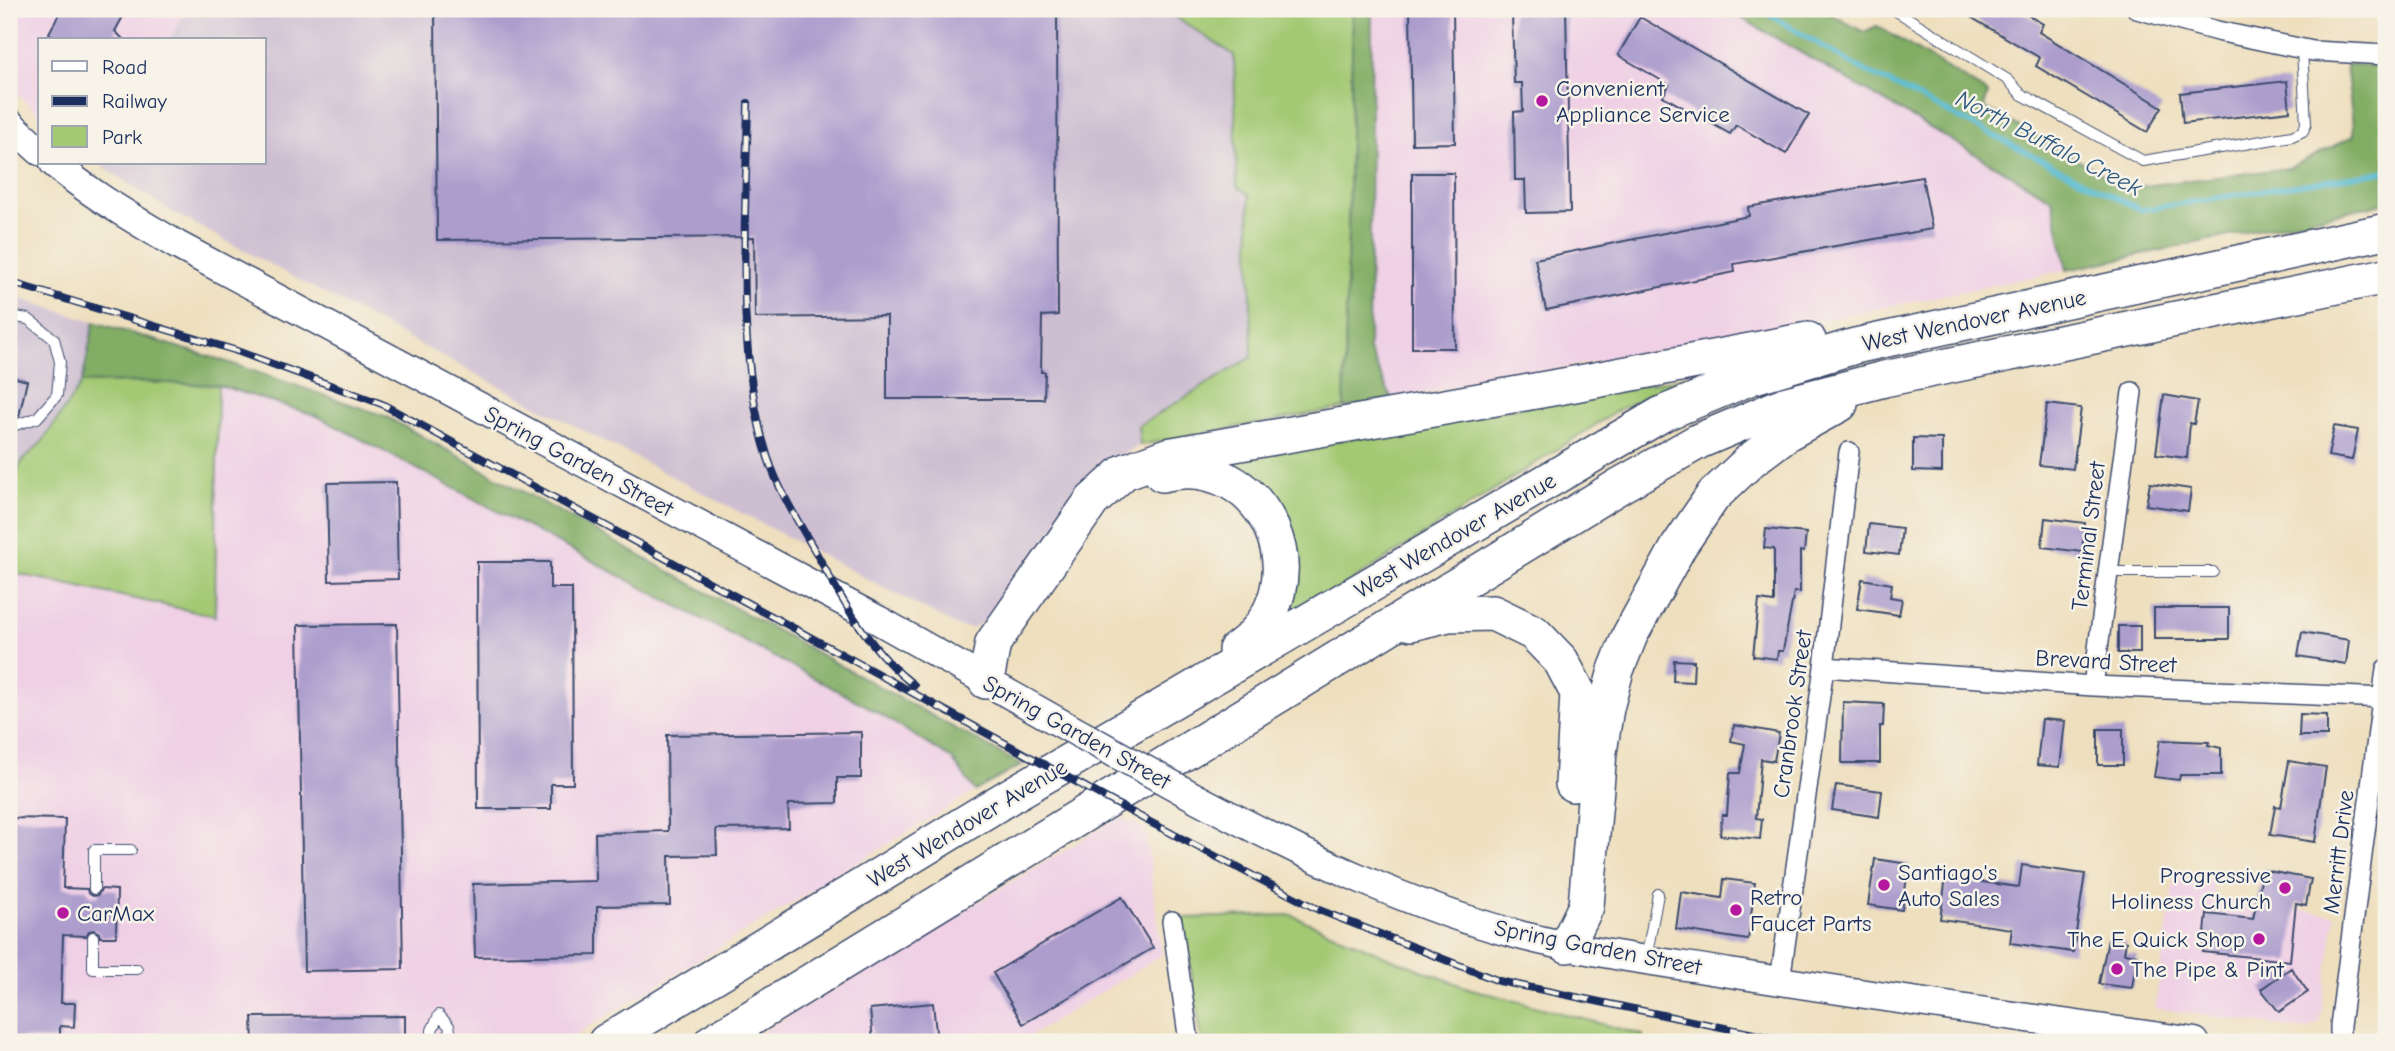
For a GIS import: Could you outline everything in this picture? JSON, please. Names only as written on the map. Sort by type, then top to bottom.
[{"type":"highway","name":"West Wendover Avenue","points":[[606,1042],[1010,796],[1662,414],[1751,377],[1829,354],[1977,319],[2386,231]]},
{"type":"highway","name":"West Wendover Avenue","points":[[712,1042],[1621,485],[1699,440],[1784,405],[1884,379],[2386,276]]},
{"type":"highway","points":[[986,681],[993,643],[1092,501],[1124,472],[1167,456],[1569,385],[1902,322],[1977,319]]},
{"type":"highway","points":[[1566,945],[1586,906],[1599,752],[1616,670],[1630,635],[1679,546],[1713,496],[1751,460],[1787,433],[1884,379]]},
{"type":"highway","points":[[986,681],[1012,654],[1105,514],[1117,499],[1135,485],[1172,471],[1207,473],[1237,485],[1262,512],[1276,539],[1281,567],[1281,583],[1276,601],[1263,625],[1228,655],[1010,796]]},
{"type":"highway","points":[[1388,629],[1448,614],[1493,614],[1534,633],[1561,661],[1578,693],[1576,754],[1562,913],[1566,945]]},
{"type":"main road","points":[[9,123],[38,149]]},
{"type":"main road","name":"Spring Garden Street","points":[[55,164],[119,210],[177,244],[878,620],[1198,799],[1325,864],[1403,896],[1512,933],[1566,945],[1780,981],[2195,1042]]},
{"type":"street","points":[[2137,9],[2217,31],[2302,49],[2386,55]]},
{"type":"street","name":"Terminal Street","points":[[2093,686],[2132,392]]},
{"type":"street","name":"Cranbrook Street","points":[[1780,981],[1824,667],[1849,452]]},
{"type":"street","name":"Brevard Street","points":[[1824,667],[2093,686],[2384,698]]},
{"type":"street","name":"Merritt Drive","points":[[2340,1042],[2386,669]]},
{"type":"street","points":[[1172,922],[1189,1042]]},
{"type":"lane","points":[[1894,9],[2008,80],[2021,94],[2143,161],[2292,136],[2303,131],[2306,124],[2302,49]]},
{"type":"lane","points":[[9,316],[28,318],[54,339],[60,362],[57,395],[37,418],[9,427]]},
{"type":"lane","points":[[2108,572],[2213,572]]},
{"type":"lane","points":[[94,889],[94,850],[131,850]]},
{"type":"lane","points":[[1646,959],[1658,894]]},
{"type":"lane","points":[[93,937],[93,969],[137,969]]},
{"type":"lane","points":[[432,1042],[432,1030],[439,1015],[449,1026],[452,1042]]},
{"type":"shaded area","points":[[9,9],[187,9],[171,38],[38,38],[38,113],[9,86]]},
{"type":"shaded area","points":[[187,9],[1163,9],[1234,55],[1237,185],[1249,194],[1252,357],[1138,426],[1140,445],[1089,478],[996,615],[972,628],[959,627],[174,213],[103,167],[104,164],[266,164],[266,38],[171,38]]},
{"type":"shaded area","points":[[1372,9],[1726,9],[2052,199],[2067,270],[1758,333],[1392,399],[1369,350]]},
{"type":"shaded area","points":[[9,295],[94,322],[82,383],[42,442],[22,461],[9,490]]},
{"type":"shaded area","points":[[218,385],[317,416],[865,705],[952,759],[975,791],[564,1042],[9,1042],[9,572],[215,616]]},
{"type":"shaded area","points":[[1120,817],[1145,829],[1162,955],[1020,1042],[745,1042]]},
{"type":"shaded area","points":[[2175,874],[2211,879],[2215,898],[2335,915],[2320,1022],[2307,1030],[2155,1008]]},
{"type":"green space","points":[[1335,8],[1353,9],[1344,408],[1140,445],[1138,426],[1252,357],[1249,195],[1237,186],[1234,55],[1163,9],[1288,9],[1308,13]]},
{"type":"green space","points":[[1353,9],[1372,9],[1369,350],[1392,399],[1344,408]]},
{"type":"green space","points":[[1726,9],[1821,9],[1864,32],[1877,26],[1988,93],[1984,107],[2128,188],[2289,168],[2354,136],[2346,64],[2386,67],[2386,203],[2067,270],[2052,199]]},
{"type":"green space","points":[[94,322],[221,360],[385,416],[1022,765],[975,791],[952,759],[865,705],[317,416],[218,385],[82,383]]},
{"type":"green space","points":[[1686,377],[1620,409],[1266,636],[1292,565],[1204,465]]},
{"type":"green space","points":[[82,383],[218,385],[215,616],[9,572],[9,490],[22,461],[42,442]]},
{"type":"green space","points":[[1291,915],[1468,988],[1643,1035],[1643,1042],[1202,1042],[1183,918]]},
{"type":"building","points":[[62,9],[127,9],[115,31],[122,38],[55,38],[49,33]]},
{"type":"building","points":[[435,9],[1057,9],[1058,315],[1042,316],[1041,372],[1045,372],[1044,399],[887,399],[887,316],[755,318],[754,237],[437,240]]},
{"type":"building","points":[[1410,9],[1453,9],[1455,143],[1412,144]]},
{"type":"building","points":[[1525,9],[1566,9],[1570,212],[1526,213],[1525,180],[1515,180],[1514,112],[1523,111],[1522,83],[1514,83],[1512,14],[1525,13]]},
{"type":"building","points":[[1957,9],[2017,9],[2043,24],[2039,32],[2162,107],[2147,132],[2036,66],[2040,58]]},
{"type":"building","points":[[1640,17],[1809,115],[1786,154],[1736,125],[1730,134],[1663,96],[1669,85],[1618,55]]},
{"type":"building","points":[[2287,81],[2290,111],[2183,123],[2180,93]]},
{"type":"building","points":[[1412,173],[1454,173],[1455,348],[1412,348]]},
{"type":"building","points":[[1922,177],[1932,229],[1734,264],[1735,272],[1546,310],[1535,259],[1749,216],[1748,207]]},
{"type":"building","points":[[9,376],[27,381],[19,416],[9,419]]},
{"type":"building","points":[[2164,395],[2198,401],[2194,424],[2190,423],[2187,458],[2156,454]]},
{"type":"building","points":[[2047,404],[2081,408],[2073,469],[2039,465]]},
{"type":"building","points":[[2334,426],[2358,430],[2352,460],[2328,456]]},
{"type":"building","points":[[1913,438],[1942,439],[1942,472],[1913,471]]},
{"type":"building","points":[[396,482],[398,579],[329,581],[327,483]]},
{"type":"building","points":[[2150,483],[2191,489],[2188,511],[2146,505]]},
{"type":"building","points":[[2045,518],[2085,523],[2082,552],[2042,547]]},
{"type":"building","points":[[1869,524],[1902,528],[1899,555],[1866,551]]},
{"type":"building","points":[[1766,529],[1806,533],[1804,552],[1800,551],[1800,592],[1794,592],[1783,651],[1778,651],[1777,659],[1753,656],[1759,600],[1774,602],[1774,549],[1764,548]]},
{"type":"building","points":[[477,562],[550,562],[550,588],[572,588],[573,784],[551,784],[551,809],[478,809]]},
{"type":"building","points":[[1862,579],[1892,584],[1890,597],[1902,599],[1899,615],[1857,609]]},
{"type":"building","points":[[2154,608],[2229,608],[2229,639],[2154,639]]},
{"type":"building","points":[[397,624],[403,969],[304,971],[298,625]]},
{"type":"building","points":[[2118,626],[2140,626],[2140,653],[2118,653]]},
{"type":"building","points":[[2302,632],[2349,640],[2346,664],[2298,656]]},
{"type":"building","points":[[1674,660],[1694,661],[1693,682],[1673,681]]},
{"type":"building","points":[[1843,702],[1884,704],[1883,726],[1880,726],[1880,763],[1842,763]]},
{"type":"building","points":[[2300,714],[2327,715],[2327,736],[2299,736]]},
{"type":"building","points":[[2042,719],[2065,721],[2060,767],[2037,765]]},
{"type":"building","points":[[1734,725],[1779,733],[1774,761],[1761,759],[1756,818],[1762,819],[1760,839],[1720,835],[1722,815],[1727,815],[1730,773],[1740,773],[1745,744],[1731,741]]},
{"type":"building","points":[[2098,729],[2123,729],[2123,765],[2098,765]]},
{"type":"building","points":[[861,732],[861,778],[837,778],[837,803],[788,804],[789,828],[716,829],[717,855],[669,856],[670,905],[597,906],[597,955],[475,957],[473,884],[596,881],[595,833],[668,831],[667,735]]},
{"type":"building","points":[[2160,740],[2209,742],[2208,745],[2221,748],[2221,775],[2180,775],[2179,780],[2154,777]]},
{"type":"building","points":[[2289,761],[2326,767],[2315,842],[2270,835],[2275,806],[2281,807]]},
{"type":"building","points":[[1836,785],[1882,791],[1879,817],[1832,810]]},
{"type":"building","name":"CarMax","points":[[9,818],[65,819],[63,888],[87,889],[93,896],[98,895],[101,889],[117,890],[116,937],[100,937],[94,930],[89,931],[86,936],[63,935],[61,1003],[75,1003],[74,1027],[60,1026],[60,1040],[9,1038]]},
{"type":"building","points":[[1875,859],[1909,864],[1902,910],[1868,905]]},
{"type":"building","points":[[2022,865],[2085,874],[2073,952],[2010,943],[2012,929],[1940,919],[1946,877],[2019,887]]},
{"type":"building","points":[[2263,870],[2311,879],[2306,905],[2296,903],[2290,961],[2203,952],[2207,914],[2253,919]]},
{"type":"building","points":[[1724,879],[1755,883],[1748,940],[1676,929],[1681,892],[1722,898]]},
{"type":"building","points":[[1122,897],[1153,948],[1023,1024],[993,973]]},
{"type":"building","points":[[2108,940],[2126,942],[2124,953],[2137,955],[2132,988],[2099,984]]},
{"type":"building","points":[[2291,968],[2308,992],[2279,1012],[2261,989]]},
{"type":"building","points":[[933,1003],[937,1042],[873,1042],[870,1009]]},
{"type":"building","points":[[405,1016],[405,1042],[253,1042],[252,1017]]},
{"type":"waterway","name":"North Buffalo Creek","points":[[1760,9],[1852,64],[2141,210],[2386,171]]},
{"type":"railway","points":[[748,103],[744,236],[746,329],[757,417],[768,458],[786,500],[852,615],[874,646],[914,685]]},
{"type":"railway","points":[[9,282],[234,350],[382,404],[1146,820],[1319,910],[1499,981],[1793,1042]]},
{"type":"place","name":"Convenient Appliance Service","points":[[1542,101]]},
{"type":"place","name":"Santiago's Auto Sales","points":[[1884,885]]},
{"type":"place","name":"Progressive Holiness Church","points":[[2285,888]]},
{"type":"place","name":"Retro Faucet Parts","points":[[1736,910]]},
{"type":"place","name":"CarMax","points":[[63,913]]},
{"type":"place","name":"The E Quick Shop","points":[[2259,939]]},
{"type":"place","name":"The Pipe & Pint","points":[[2117,969]]}]
